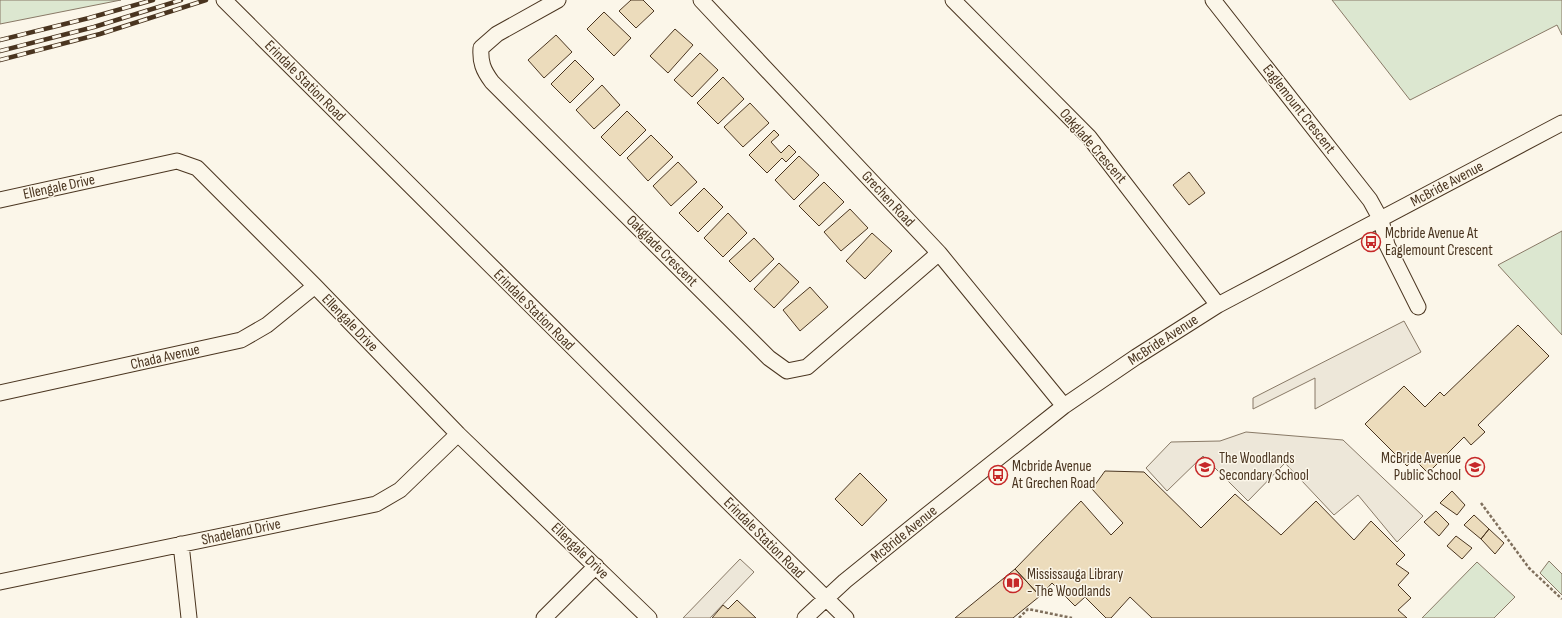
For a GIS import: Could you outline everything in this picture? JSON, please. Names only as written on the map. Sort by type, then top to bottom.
[{"type":"street","name":"Erindale Station Road","points":[[224,0],[826,600],[846,618]]},
{"type":"street","name":"Oakglade Crescent","points":[[558,0],[496,34],[481,48],[480,60],[484,72],[492,82],[769,358],[787,371],[807,367],[939,253]]},
{"type":"street","name":"Grechen Road","points":[[701,0],[939,253],[1064,406]]},
{"type":"street","name":"Oakglade Crescent","points":[[953,0],[1089,137],[1218,305]]},
{"type":"street","name":"Eaglemount Crescent","points":[[1213,0],[1370,200],[1381,220],[1387,245],[1418,307]]},
{"type":"street","name":"McBride Avenue","points":[[805,618],[845,581],[1064,406],[1136,356],[1218,305],[1562,123]]},
{"type":"street","name":"Ellengale Drive","points":[[0,200],[177,161],[197,168],[315,286],[458,434],[649,618]]},
{"type":"street","name":"Chada Avenue","points":[[0,393],[241,340],[267,324],[315,286]]},
{"type":"street","name":"Shadeland Drive","points":[[0,582],[376,504],[400,490],[458,434]]},
{"type":"street","points":[[181,544],[189,618]]},
{"type":"street","points":[[544,618],[596,566]]},
{"type":"path","points":[[1481,503],[1529,568],[1562,599]]},
{"type":"path","points":[[1019,618],[1028,609],[1072,618]]},
{"type":"green space","points":[[0,0],[121,0],[0,24]]},
{"type":"green space","points":[[1332,0],[1562,0],[1562,35],[1557,25],[1410,100]]},
{"type":"green space","points":[[1562,231],[1562,335],[1498,265]]},
{"type":"green space","points":[[1549,561],[1562,574],[1562,595],[1540,573]]},
{"type":"green space","points":[[1477,562],[1515,597],[1494,618],[1422,618]]},
{"type":"shaded area","points":[[1404,321],[1421,352],[1315,409],[1315,378],[1253,409],[1253,398]]},
{"type":"shaded area","points":[[1246,432],[1343,440],[1423,516],[1397,542],[1358,495],[1334,515],[1285,463],[1248,501],[1203,456],[1167,491],[1146,468],[1171,442],[1220,441]]},
{"type":"shaded area","points":[[740,559],[754,572],[710,618],[683,618]]},
{"type":"building","points":[[631,0],[643,0],[654,11],[636,28],[619,11]]},
{"type":"building","points":[[604,12],[631,38],[614,56],[587,29]]},
{"type":"building","points":[[675,29],[693,45],[668,73],[650,56]]},
{"type":"building","points":[[556,35],[572,52],[544,78],[528,60]]},
{"type":"building","points":[[700,53],[718,70],[692,97],[674,80]]},
{"type":"building","points":[[575,60],[594,79],[570,103],[551,84]]},
{"type":"building","points":[[723,77],[744,99],[718,124],[697,103]]},
{"type":"building","points":[[602,85],[620,105],[594,129],[576,110]]},
{"type":"building","points":[[750,103],[769,123],[743,147],[724,127]]},
{"type":"building","points":[[627,111],[646,130],[620,156],[601,137]]},
{"type":"building","points":[[774,130],[779,135],[771,142],[781,153],[789,145],[796,152],[786,162],[782,158],[767,173],[749,155]]},
{"type":"building","points":[[651,135],[673,157],[648,181],[627,158]]},
{"type":"building","points":[[799,156],[819,175],[794,200],[775,180]]},
{"type":"building","points":[[678,162],[697,182],[671,206],[653,186]]},
{"type":"building","points":[[1189,172],[1205,193],[1189,205],[1173,185]]},
{"type":"building","points":[[824,182],[844,202],[819,226],[799,206]]},
{"type":"building","points":[[704,188],[723,207],[698,232],[679,213]]},
{"type":"building","points":[[850,209],[868,228],[841,251],[824,232]]},
{"type":"building","points":[[728,213],[747,233],[723,257],[704,238]]},
{"type":"building","points":[[872,233],[892,251],[865,279],[846,261]]},
{"type":"building","points":[[754,238],[774,259],[750,282],[729,261]]},
{"type":"building","points":[[779,263],[799,282],[774,308],[754,289]]},
{"type":"building","points":[[810,287],[828,307],[800,331],[783,310]]},
{"type":"building","points":[[1518,325],[1549,356],[1478,425],[1485,432],[1471,445],[1464,437],[1428,473],[1414,459],[1407,466],[1365,424],[1404,386],[1425,407],[1440,392],[1444,396]]},
{"type":"building","points":[[1105,471],[1144,472],[1201,528],[1235,494],[1281,535],[1316,501],[1354,540],[1371,521],[1405,555],[1396,564],[1409,573],[1398,585],[1411,598],[1398,610],[1407,618],[1152,618],[1130,597],[1111,618],[1106,618],[1085,597],[1075,606],[1052,583],[1040,596],[1015,569],[1081,501],[1111,535],[1123,523],[1092,489]]},
{"type":"building","points":[[860,473],[887,500],[862,526],[835,499]]},
{"type":"building","points":[[1452,491],[1465,505],[1457,515],[1440,503]]},
{"type":"building","points":[[1436,511],[1449,524],[1439,536],[1424,522]]},
{"type":"building","points":[[1474,515],[1489,529],[1481,539],[1464,525]]},
{"type":"building","points":[[1489,529],[1504,543],[1495,554],[1481,539]]},
{"type":"building","points":[[1456,536],[1472,548],[1462,559],[1447,546]]},
{"type":"building","name":"Mississauga Library - The Woodlands","points":[[1015,569],[1040,596],[1013,618],[955,618]]},
{"type":"building","points":[[737,600],[756,618],[712,618],[723,605],[728,609]]},
{"type":"railway","points":[[0,40],[89,18],[153,0]]},
{"type":"railway","points":[[0,51],[94,27],[181,0]]},
{"type":"railway","points":[[0,60],[100,34],[206,0]]},
{"type":"place","name":"Mcbride Avenue At Eaglemount Crescent","points":[[1371,242]]},
{"type":"place","name":"The Woodlands Secondary School","points":[[1205,467]]},
{"type":"place","name":"McBride Avenue Public School","points":[[1475,467]]},
{"type":"place","name":"Mcbride Avenue At Grechen Road","points":[[998,475]]},
{"type":"place","name":"Mississauga Library - The Woodlands","points":[[1013,583]]}]
